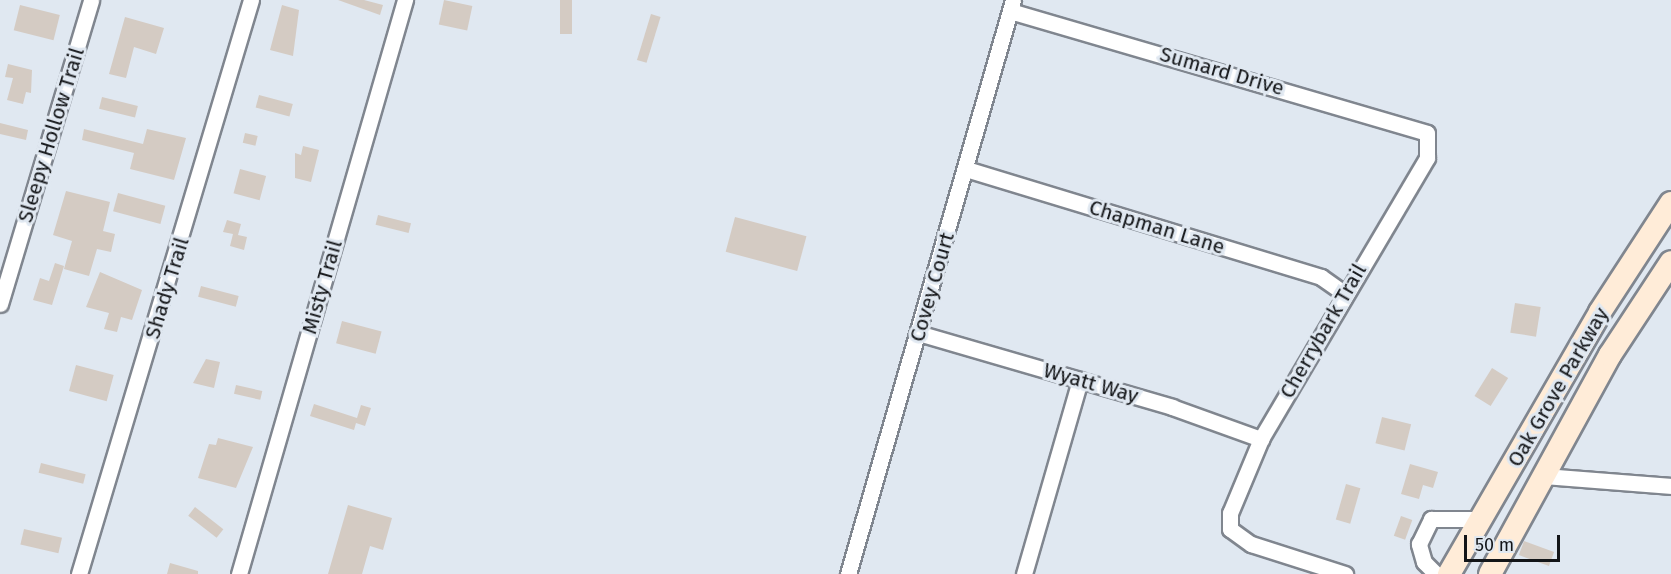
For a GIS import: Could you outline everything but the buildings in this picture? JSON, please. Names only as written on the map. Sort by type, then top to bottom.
[{"type":"main road","name":"Oak Grove Parkway","points":[[1449,574],[1600,312],[1664,227],[1671,203]]},
{"type":"main road","name":"Oak Grove Parkway","points":[[1490,574],[1610,355],[1671,262]]},
{"type":"street","name":"Sleepy Hollow Trail","points":[[0,304],[91,0]]},
{"type":"street","name":"Shady Trail","points":[[79,574],[251,0]]},
{"type":"street","name":"Misty Trail","points":[[239,574],[405,0]]},
{"type":"street","name":"Sumard Drive","points":[[1012,6],[1418,127],[1429,139]]},
{"type":"street","name":"Covey Court","points":[[848,574],[1012,6]]},
{"type":"street","name":"Cherrybark Trail","points":[[1345,574],[1251,544],[1230,529],[1230,513],[1261,439],[1344,292],[1426,158],[1429,139]]},
{"type":"street","name":"Chapman Lane","points":[[966,169],[1320,277],[1344,292]]},
{"type":"street","name":"Wyatt Way","points":[[918,333],[1080,380],[1261,439]]},
{"type":"street","points":[[1024,574],[1080,380]]},
{"type":"street","points":[[1545,476],[1671,486]]},
{"type":"street","points":[[1437,574],[1425,562],[1419,544],[1431,519],[1482,519]]}]
